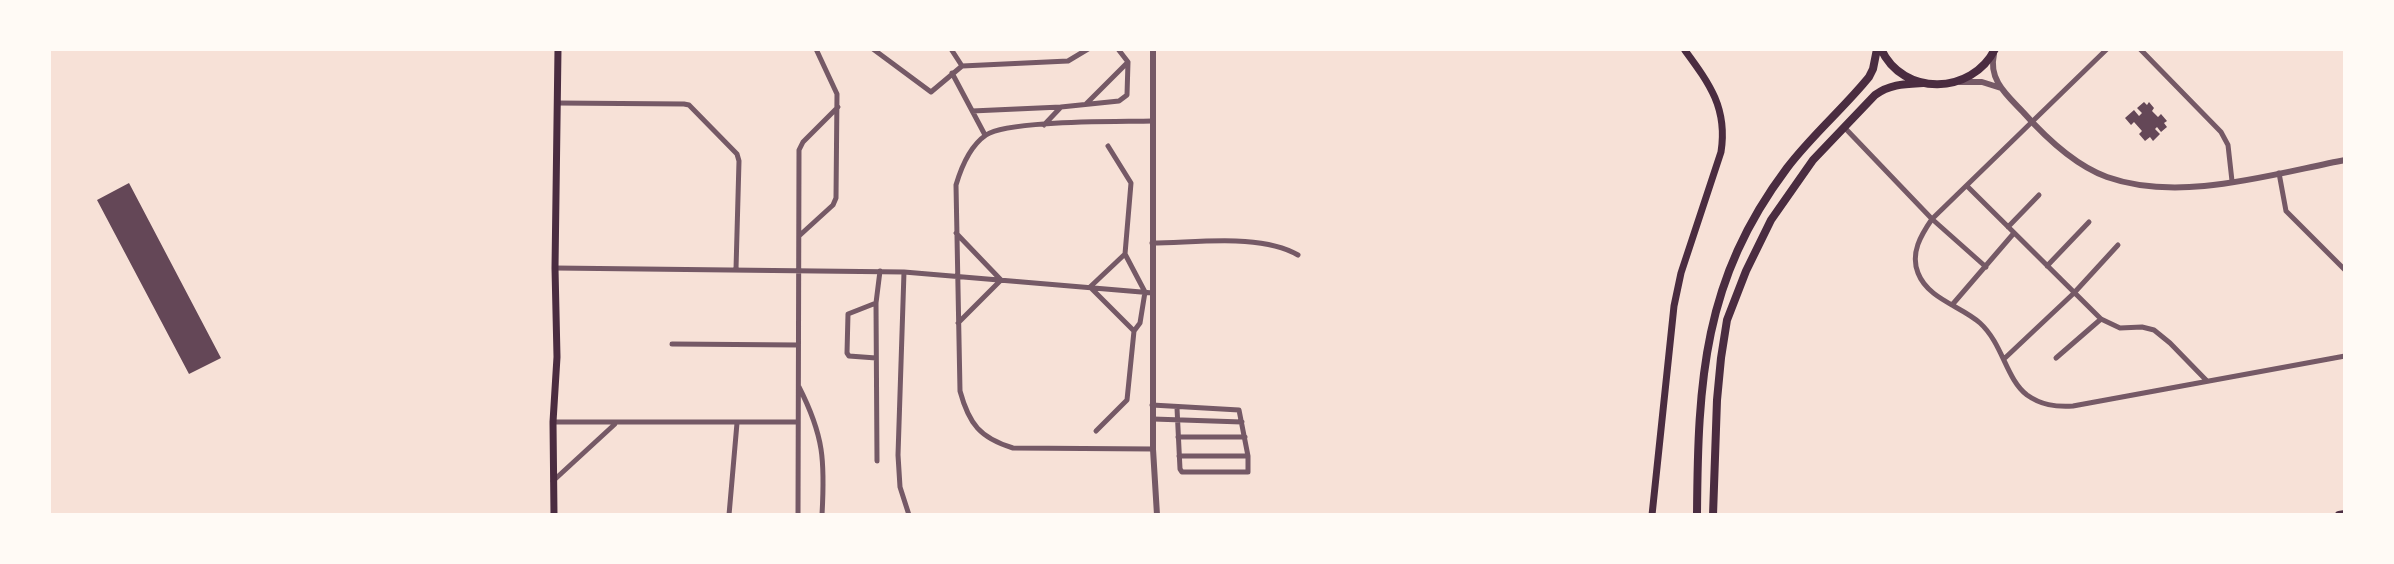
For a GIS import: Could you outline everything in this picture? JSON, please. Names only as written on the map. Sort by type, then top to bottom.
[{"type":"highway","points":[[1879,49],[1900,72],[1923,83]]},
{"type":"highway","points":[[1697,515],[1702,376],[1712,324],[1728,271],[1752,220],[1768,195],[1815,134],[1869,77],[1879,49]]},
{"type":"highway","points":[[1713,515],[1717,400],[1727,320],[1770,220],[1813,160],[1884,88],[1957,82],[1977,72],[1995,49]]},
{"type":"highway","points":[[2339,515],[2345,514]]},
{"type":"main road","points":[[554,515],[558,49]]},
{"type":"main road","points":[[1652,515],[1674,306],[1681,273],[1721,152],[1723,138],[1720,110],[1714,93],[1684,49]]},
{"type":"street","points":[[799,236],[833,205],[836,198],[837,94],[816,49]]},
{"type":"street","points":[[873,49],[931,92],[962,66],[1068,61],[1088,49]]},
{"type":"street","points":[[951,49],[962,66]]},
{"type":"street","points":[[972,111],[1119,101],[1127,95],[1128,62],[1118,49]]},
{"type":"street","points":[[1153,49],[1152,405],[1157,515]]},
{"type":"street","points":[[1995,49],[1993,74],[2003,89],[2054,144],[2083,165],[2107,177],[2152,187],[2193,187],[2345,160]]},
{"type":"street","points":[[2107,49],[1932,219],[1917,245],[1916,271],[1923,283],[1980,323],[1999,346],[2015,384],[2040,403],[2057,407],[2345,356]]},
{"type":"street","points":[[2140,49],[2221,132],[2228,145],[2232,181]]},
{"type":"street","points":[[1086,104],[1128,62]]},
{"type":"street","points":[[952,73],[985,135]]},
{"type":"street","points":[[1957,82],[1974,80],[2003,89]]},
{"type":"street","points":[[557,103],[690,105],[737,154],[739,161],[736,269]]},
{"type":"street","points":[[798,515],[799,150],[803,142],[838,107]]},
{"type":"street","points":[[1044,125],[1061,107]]},
{"type":"street","points":[[1152,121],[1006,127],[985,135],[960,171],[956,185],[956,233],[960,391],[965,410],[976,428],[992,442],[1013,448],[1153,449]]},
{"type":"street","points":[[1844,127],[1932,219],[1986,267]]},
{"type":"street","points":[[1096,431],[1126,400],[1135,331],[1140,323],[1145,292],[1125,254],[1131,183],[1108,146]]},
{"type":"street","points":[[2278,173],[2286,211],[2345,270]]},
{"type":"street","points":[[1967,186],[2101,319],[2120,328],[2141,327],[2154,330],[2207,381]]},
{"type":"street","points":[[2008,227],[2039,195]]},
{"type":"street","points":[[2047,266],[2089,222]]},
{"type":"street","points":[[956,233],[1001,280]]},
{"type":"street","points":[[1952,305],[2014,233]]},
{"type":"street","points":[[1152,243],[1258,242],[1278,245],[1298,255]]},
{"type":"street","points":[[2005,358],[2074,293],[2118,245]]},
{"type":"street","points":[[1090,287],[1125,254]]},
{"type":"street","points":[[555,268],[904,272],[1153,293]]},
{"type":"street","points":[[877,461],[876,303],[880,271]]},
{"type":"street","points":[[904,272],[898,455],[900,487],[909,515]]},
{"type":"street","points":[[958,323],[1001,280]]},
{"type":"street","points":[[1090,287],[1135,331]]},
{"type":"street","points":[[876,303],[848,314],[847,342],[849,356],[876,358]]},
{"type":"street","points":[[2056,358],[2101,319]]},
{"type":"street","points":[[672,344],[798,345]]},
{"type":"street","points":[[798,384],[813,414],[824,457],[822,515]]},
{"type":"street","points":[[1152,405],[1235,408],[1241,414],[1248,472],[1182,472],[1177,408]]},
{"type":"street","points":[[1153,419],[1242,422]]},
{"type":"street","points":[[553,422],[798,422]]},
{"type":"street","points":[[553,481],[616,423]]},
{"type":"street","points":[[729,515],[737,423]]},
{"type":"street","points":[[1178,437],[1245,438]]},
{"type":"street","points":[[1179,456],[1248,456]]},
{"type":"building","points":[[2144,102],[2147,105],[2149,102],[2154,108],[2152,111],[2158,117],[2161,114],[2167,121],[2164,123],[2167,127],[2161,132],[2157,127],[2155,129],[2160,134],[2153,141],[2150,137],[2145,141],[2139,134],[2142,131],[2134,122],[2131,125],[2125,118],[2134,110],[2139,116],[2142,113],[2137,108]]},
{"type":"building","points":[[129,183],[221,358],[189,374],[97,200]]}]
